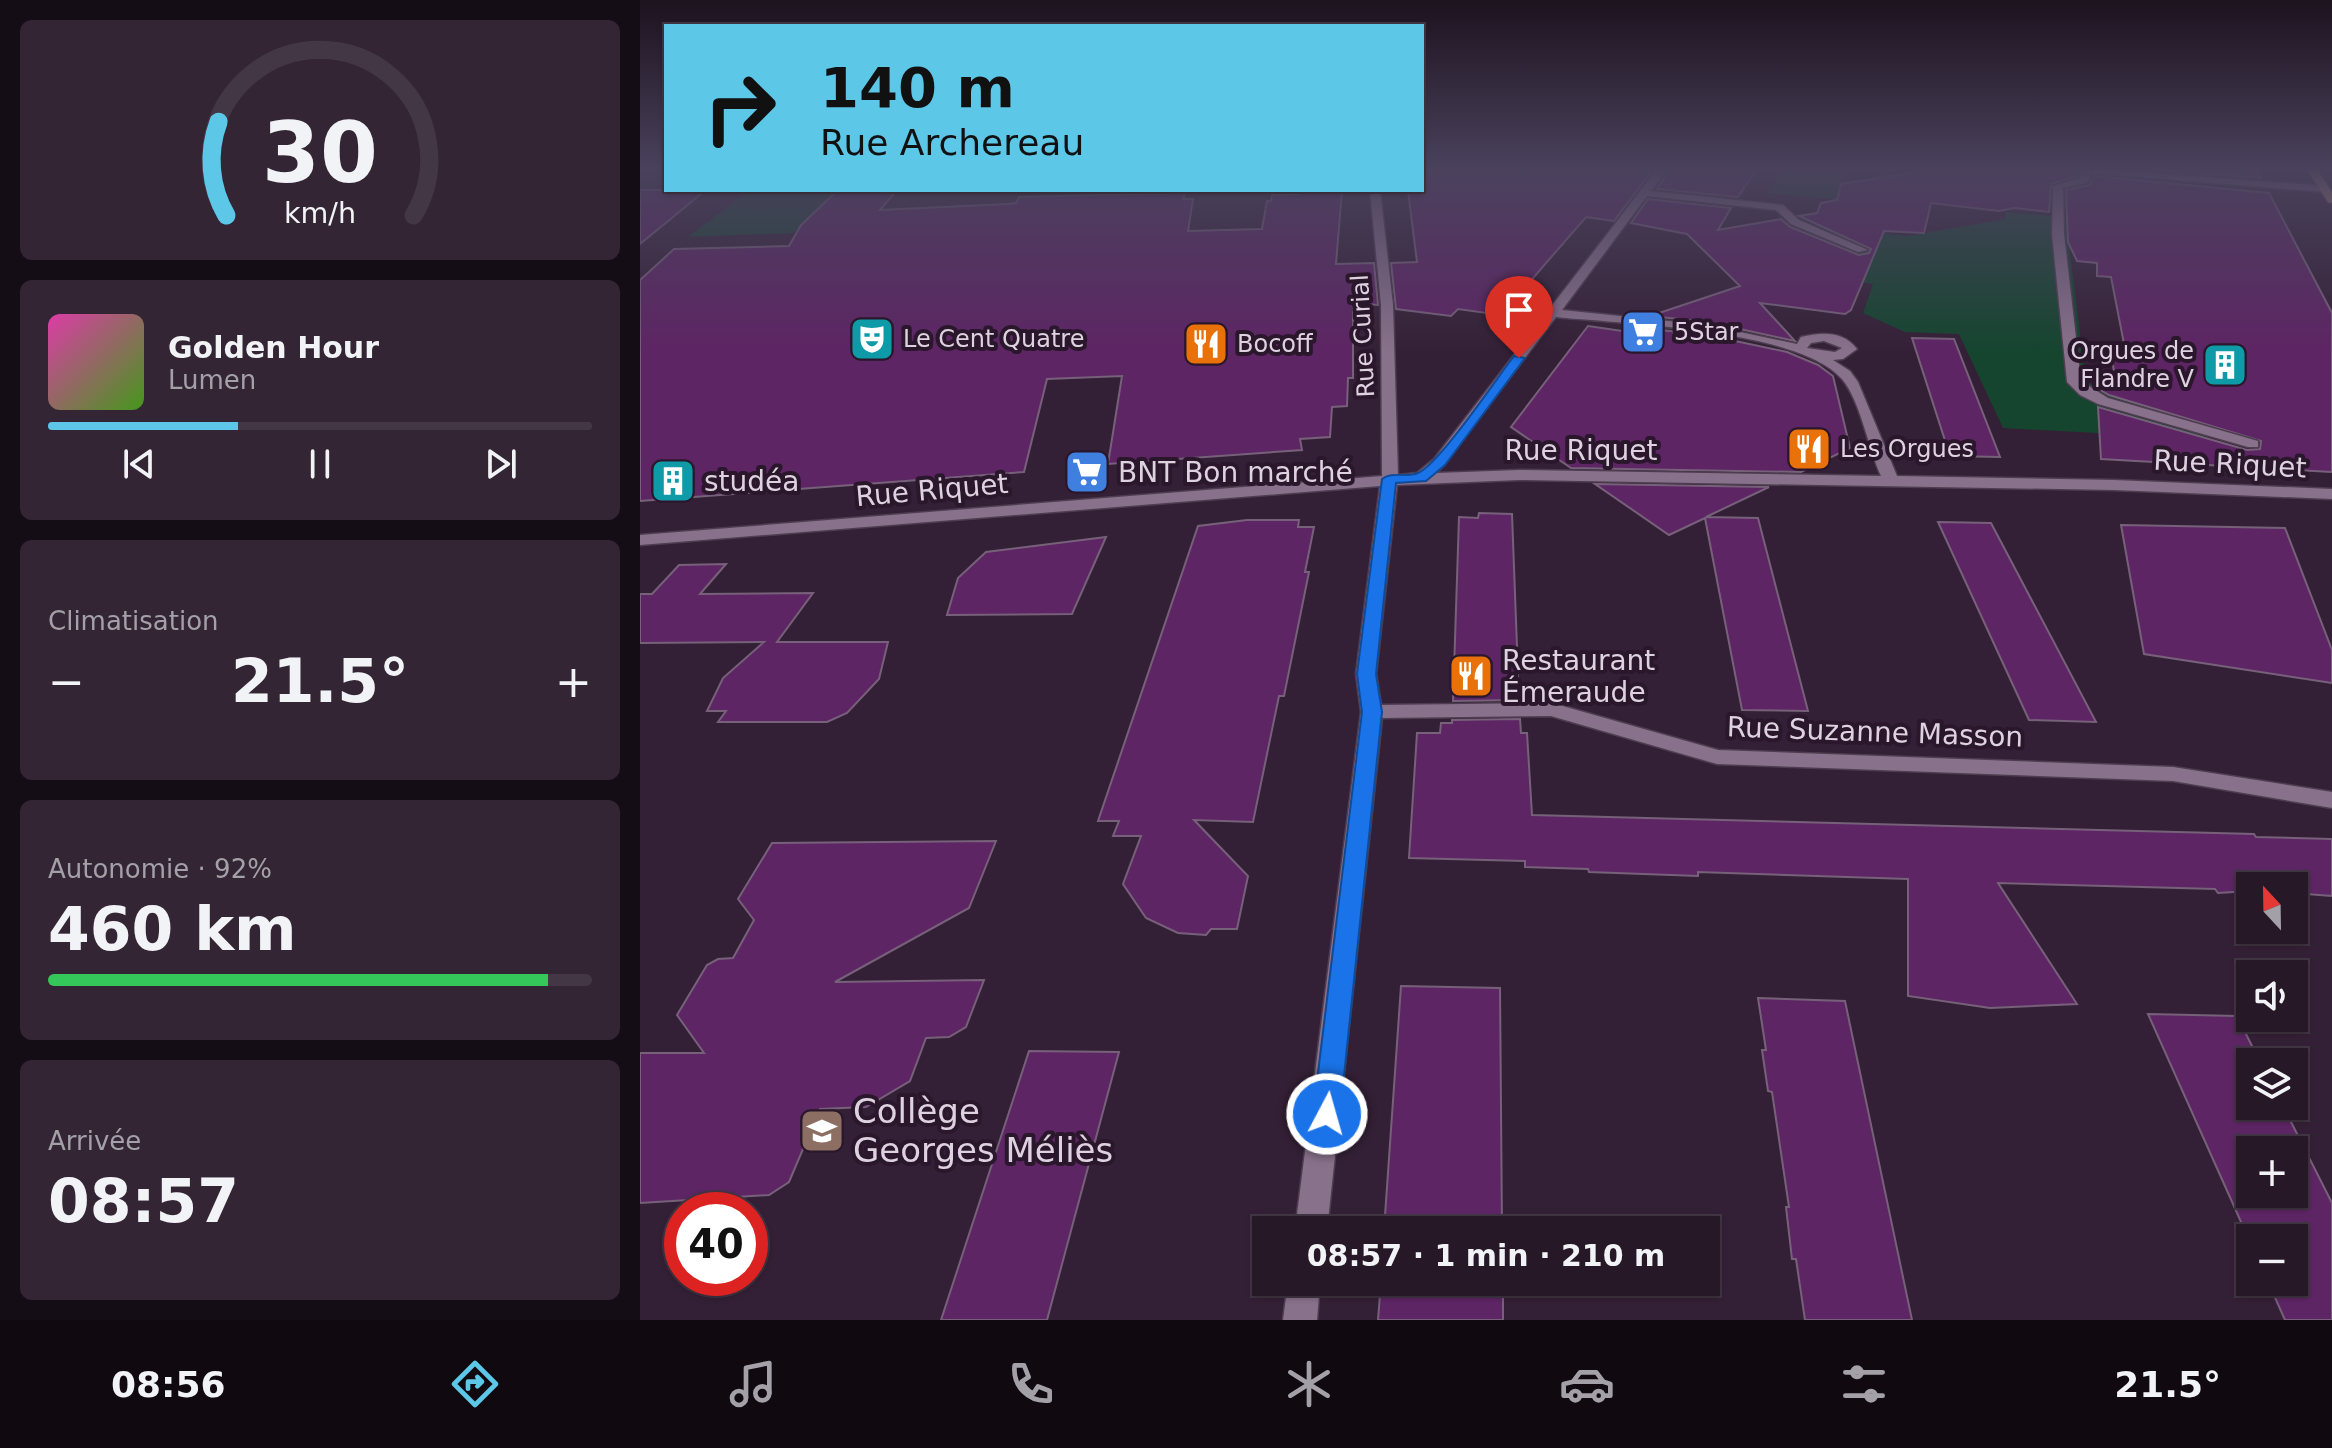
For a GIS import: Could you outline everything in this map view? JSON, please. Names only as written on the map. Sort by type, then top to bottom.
[{"type":"street","name":"Rue Curial","points":[[1313,1216],[1372,712],[1366,674],[1392,450],[1387,305],[1379,230]]},
{"type":"street","points":[[1421,478],[1440,462],[1616,230]]},
{"type":"street","points":[[1815,230],[1862,250]]},
{"type":"street","points":[[2058,230],[2074,382],[2103,401],[2253,444]]},
{"type":"street","points":[[1553,313],[1761,336],[1807,353],[1847,375],[1891,481]]},
{"type":"street","name":"Rue Riquet","points":[[640,540],[1389,479],[1519,475],[2114,485],[2332,494]]},
{"type":"street","name":"Rue Suzanne Masson","points":[[1372,712],[1552,709],[1717,757],[2173,774],[2332,800]]},
{"type":"street","points":[[1300,1320],[1303,1296]]},
{"type":"green space","points":[[698,230],[797,230],[793,233],[688,237]]},
{"type":"green space","points":[[1772,230],[1848,230],[1907,236],[1944,230],[2067,230],[2086,381],[2108,395],[2199,407],[2208,439],[2003,428],[1959,334],[1905,332],[1863,313],[1873,284],[1826,277]]},
{"type":"building","points":[[640,230],[658,230],[640,244]]},
{"type":"building","points":[[798,230],[1339,230],[1336,264],[1374,263],[1378,305],[1353,303],[1353,378],[1348,378],[1347,406],[1332,407],[1330,437],[1300,439],[1302,450],[1108,464],[1122,376],[1047,379],[1024,472],[640,501],[640,280],[674,249],[789,246]]},
{"type":"building","points":[[1413,230],[1575,230],[1501,315],[1458,309],[1451,316],[1396,309],[1391,263],[1417,262]]},
{"type":"building","points":[[1665,230],[1796,230],[1859,255],[1869,253],[1871,249],[1829,230],[1925,230],[1924,233],[1884,231],[1851,310],[1845,314],[1760,303],[1795,341],[1708,322],[1650,316],[1740,286],[1687,234]]},
{"type":"building","name":"Orgues de Flandre V","points":[[2068,230],[2288,230],[2332,313],[2332,472],[2101,459],[2098,407],[2247,450],[2260,449],[2261,441],[2109,395],[2097,388],[2096,370],[2114,372],[2111,352],[2126,354],[2111,277],[2097,276],[2097,263],[2077,261],[2068,242]]},
{"type":"building","points":[[1588,326],[1629,332],[1633,327],[1707,335],[1787,352],[1818,365],[1833,376],[1850,448],[1801,472],[1571,468],[1511,427]]},
{"type":"building","points":[[1912,338],[1954,339],[2000,457],[1950,456]]},
{"type":"building","points":[[1595,484],[1769,487],[1706,517],[1758,518],[1808,711],[1742,710],[1705,518],[1669,535]]},
{"type":"building","points":[[1479,513],[1512,514],[1519,700],[1453,701],[1459,517],[1478,518]]},
{"type":"building","points":[[1247,520],[1299,520],[1298,527],[1314,527],[1305,572],[1309,572],[1284,696],[1279,696],[1253,822],[1194,820],[1248,876],[1237,929],[1211,929],[1206,935],[1178,933],[1146,918],[1123,884],[1141,836],[1113,836],[1119,821],[1098,821],[1198,526]]},
{"type":"building","points":[[1938,522],[1991,523],[2096,722],[2029,720]]},
{"type":"building","points":[[2121,525],[2285,528],[2332,650],[2332,683],[2144,654]]},
{"type":"building","points":[[1106,537],[1072,614],[947,615],[958,578],[986,552]]},
{"type":"building","points":[[726,564],[700,594],[813,593],[777,642],[888,642],[879,679],[847,713],[827,722],[718,722],[726,711],[707,711],[723,678],[764,642],[640,643],[640,594],[652,594],[679,565]]},
{"type":"building","points":[[1520,719],[1521,733],[1527,733],[1532,815],[2254,834],[2256,837],[2332,839],[2332,896],[2308,894],[2308,872],[2236,872],[2236,892],[2218,893],[2215,889],[1998,883],[2077,1004],[1990,1008],[1908,996],[1908,879],[1589,872],[1588,869],[1525,867],[1525,861],[1409,858],[1417,733],[1440,733],[1441,723],[1452,723],[1452,720]]},
{"type":"building","name":"Collège Georges Méliès","points":[[996,841],[969,908],[835,982],[984,980],[966,1027],[949,1037],[926,1038],[910,1081],[866,1107],[820,1109],[789,1182],[769,1195],[768,1192],[664,1192],[664,1202],[640,1203],[640,1053],[704,1053],[677,1015],[707,965],[718,959],[733,958],[754,920],[738,899],[772,843]]},
{"type":"building","points":[[1401,986],[1500,988],[1502,1216],[1385,1216]]},
{"type":"building","points":[[1758,998],[1845,1001],[1912,1320],[1805,1320],[1796,1259],[1792,1259],[1786,1207],[1789,1207],[1772,1092],[1768,1091]]},
{"type":"building","points":[[2148,1014],[2236,1016],[2236,1032],[2245,1032],[2253,1048],[2236,1048],[2236,1120],[2290,1120],[2298,1136],[2236,1136],[2236,1208],[2308,1208],[2308,1155],[2332,1203],[2332,1320],[2285,1320],[2274,1296],[2308,1296],[2308,1224],[2242,1224]]},
{"type":"building","points":[[1029,1051],[1119,1052],[1047,1320],[941,1320]]},
{"type":"building","points":[[1380,1296],[1503,1296],[1503,1320],[1378,1320]]},
{"type":"place","name":"5Star","points":[[1643,332]]},
{"type":"place","name":"Le Cent Quatre","points":[[872,339]]},
{"type":"place","name":"Bocoff","points":[[1206,344]]},
{"type":"place","name":"Orgues de Flandre V","points":[[2225,365]]},
{"type":"place","name":"Les Orgues","points":[[1809,449]]},
{"type":"place","name":"BNT Bon marché","points":[[1087,472]]},
{"type":"place","name":"studéa","points":[[673,481]]},
{"type":"place","name":"Restaurant Émeraude","points":[[1471,676]]},
{"type":"place","name":"Collège Georges Méliès","points":[[822,1131]]},
{"type":"route","points":[[1327,1114],[1372,712],[1366,674],[1389,479],[1421,478],[1440,462],[1519,358]]}]
